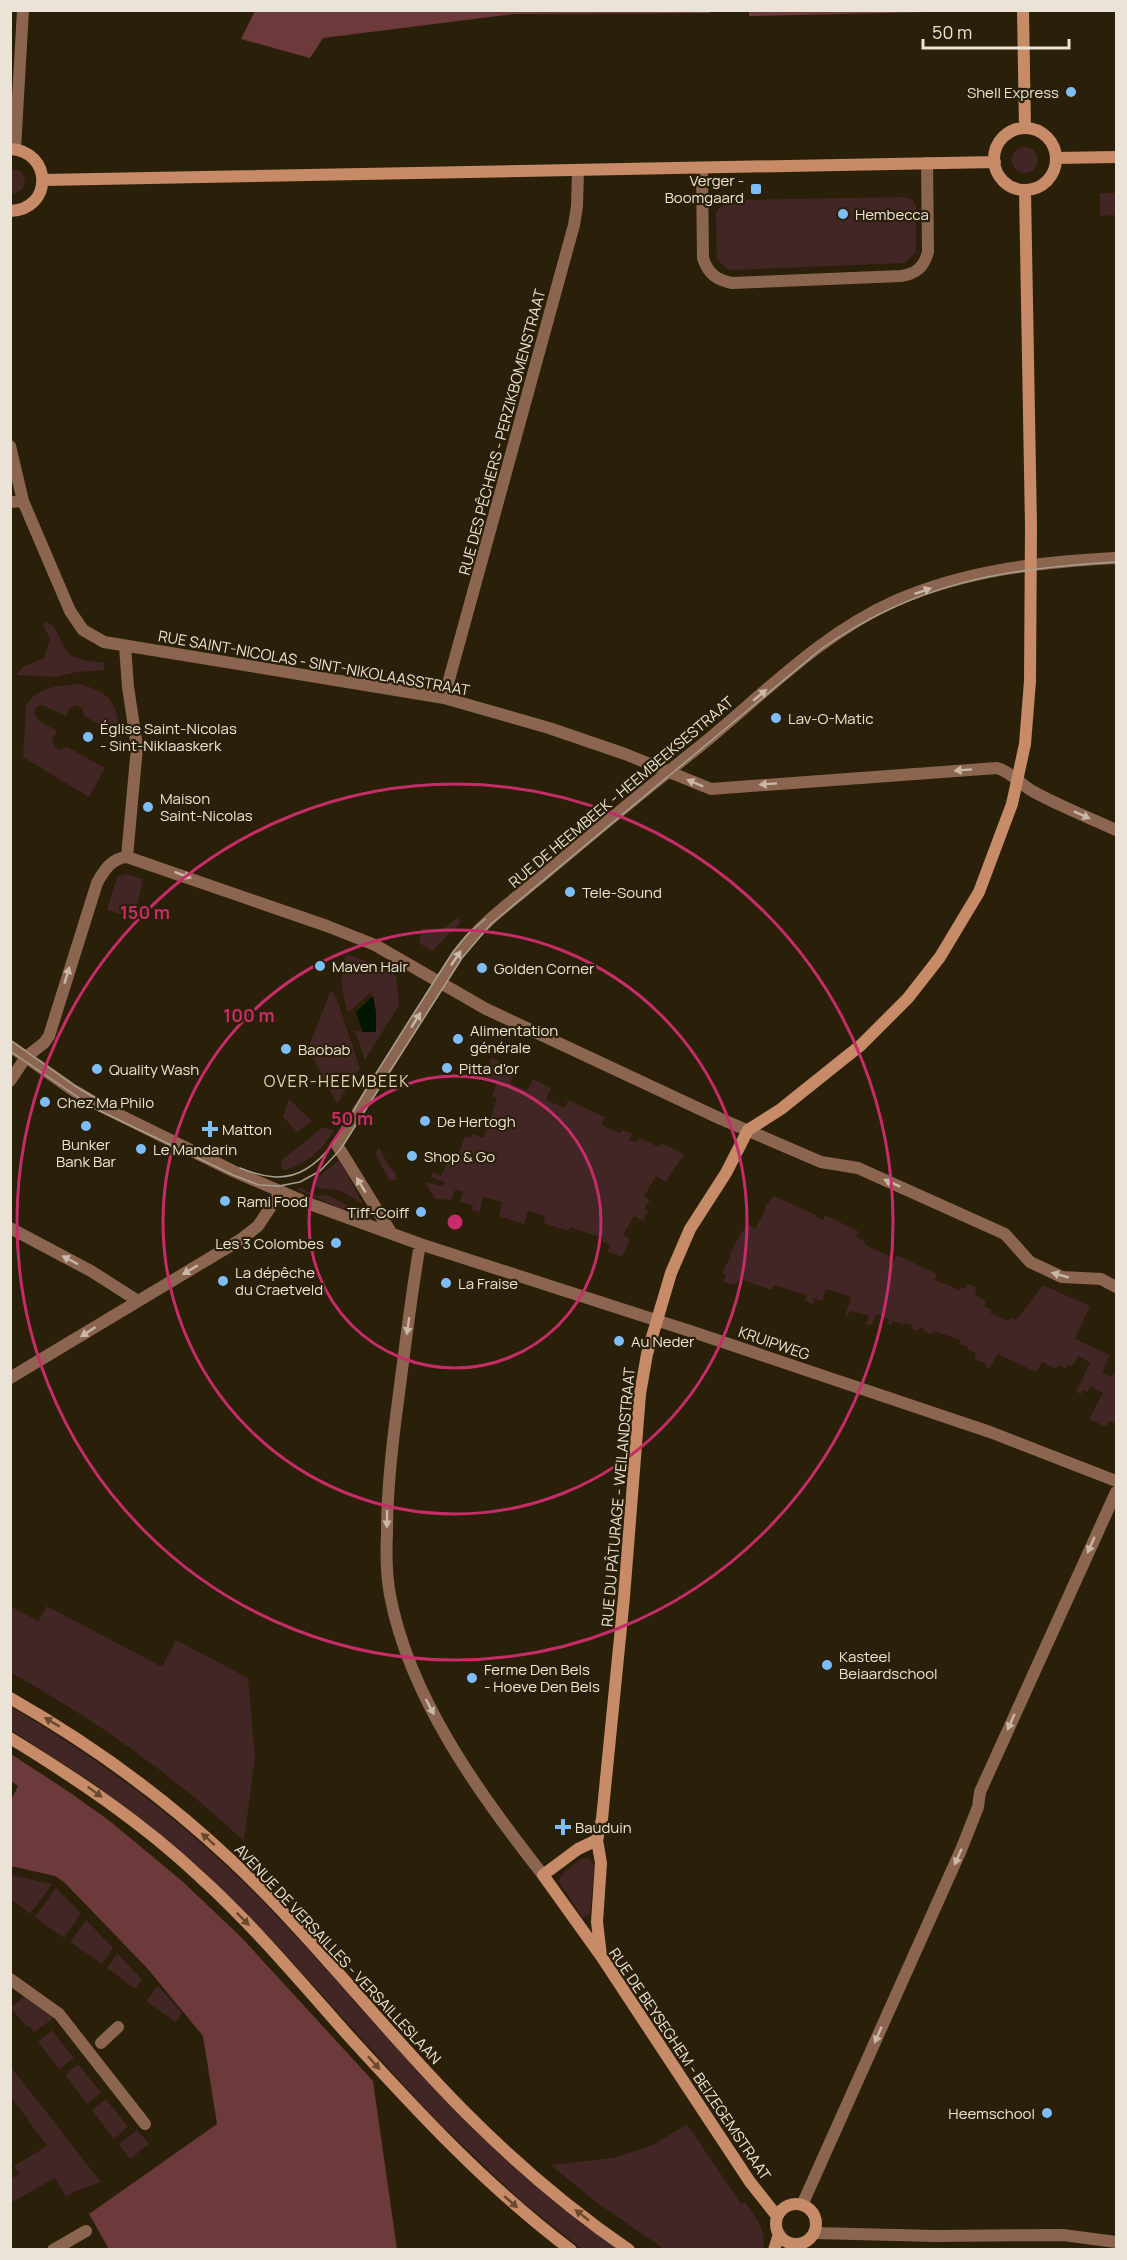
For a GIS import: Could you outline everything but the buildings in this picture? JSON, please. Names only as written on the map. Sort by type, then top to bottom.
[{"type":"street","points":[[10,211],[23,209],[34,202],[41,191],[43,180],[39,166],[32,156],[13,149],[23,10]]},
{"type":"street","points":[[1023,10],[1025,128]]},
{"type":"street","points":[[1025,128],[1044,135],[1053,145],[1056,158],[1054,172],[1045,183],[1025,190],[1008,184],[998,173],[994,162],[1002,139],[1012,131],[1025,128]]},
{"type":"street","points":[[1056,158],[1116,157]]},
{"type":"street","points":[[43,180],[994,162]]},
{"type":"street","points":[[702,168],[703,258],[707,269],[718,279],[732,282],[901,276],[917,272],[928,252],[927,163]]},
{"type":"street","name":"RUE DES PÊCHERS - PERZIKBOMENSTRAAT","points":[[444,698],[574,225],[578,171]]},
{"type":"street","points":[[748,1130],[781,1109],[861,1045],[921,983],[945,949],[979,892],[1012,804],[1029,712],[1031,564],[1025,190]]},
{"type":"street","name":"RUE SAINT-NICOLAS - SINT-NIKOLAASSTRAAT","points":[[10,446],[17,501],[76,621],[93,637],[104,642],[444,698],[549,728],[625,754],[711,789],[997,768],[1009,772],[1036,794],[1116,830]]},
{"type":"street","name":"RUE DE HEEMBEEK - HEEMBEEKSESTRAAT","points":[[393,1234],[337,1145],[465,945],[489,921],[818,647],[859,620],[896,601],[933,587],[987,572],[1031,564],[1116,558]]},
{"type":"street","points":[[125,646],[128,687],[137,747],[128,857]]},
{"type":"street","points":[[10,1081],[26,1057],[49,1036],[97,883],[111,863],[128,857],[316,922],[375,945],[486,1009],[748,1130],[821,1162],[858,1168],[1005,1234],[1030,1262],[1062,1277],[1101,1279],[1116,1287]]},
{"type":"street","name":"KRUIPWEG","points":[[10,1046],[97,1104],[234,1171],[310,1204],[420,1244],[657,1320],[990,1432],[1116,1481]]},
{"type":"street","name":"RUE DU PÂTURAGE - WEILANDSTRAAT","points":[[600,1956],[597,1922],[602,1863],[597,1840],[602,1819],[624,1598],[640,1394],[645,1364],[671,1273],[684,1242],[726,1173],[748,1130]]},
{"type":"street","points":[[10,1378],[230,1246],[258,1226],[281,1191]]},
{"type":"street","points":[[10,1228],[91,1271],[138,1301]]},
{"type":"street","name":"RUE DE BEYSEGHEM - BEIZEGEMSTRAAT","points":[[420,1244],[388,1471],[386,1553],[389,1592],[410,1665],[432,1713],[517,1842],[600,1956],[750,2182],[777,2216]]},
{"type":"street","points":[[802,2205],[961,1850],[978,1807],[980,1792],[1116,1492]]},
{"type":"street","name":"AVENUE DE VERSAILLES - VERSAILLESLAAN","points":[[10,1698],[63,1729],[125,1772],[206,1837],[295,1924],[468,2115],[545,2186],[629,2250]]},
{"type":"street","points":[[10,1738],[96,1793],[152,1836],[201,1878],[267,1944],[391,2082],[458,2152],[510,2200],[571,2250]]},
{"type":"street","points":[[543,1875],[578,1849],[597,1840]]},
{"type":"street","points":[[579,1927],[589,1928],[597,1922]]},
{"type":"street","points":[[10,1979],[59,2014],[145,2124]]},
{"type":"street","points":[[101,2043],[118,2027]]},
{"type":"street","points":[[774,2250],[778,2234],[777,2216],[788,2206],[802,2205],[813,2214],[816,2223],[814,2233],[804,2243],[794,2247],[778,2234]]},
{"type":"street","points":[[53,2250],[86,2231]]},
{"type":"street","points":[[814,2233],[936,2236],[1063,2235],[1116,2242]]},
{"type":"shaded area","points":[[709,10],[710,13],[513,14],[323,38],[310,58],[241,39],[255,11]]},
{"type":"shaded area","points":[[749,11],[930,12],[749,16]]},
{"type":"shaded area","points":[[1025,147],[1034,151],[1038,160],[1034,169],[1025,173],[1016,169],[1012,160],[1016,151]]},
{"type":"shaded area","points":[[10,168],[22,172],[25,179],[23,188],[11,194]]},
{"type":"shaded area","points":[[1100,193],[1116,193],[1116,215],[1100,216]]},
{"type":"shaded area","points":[[904,197],[913,200],[916,206],[916,252],[905,263],[732,270],[725,268],[717,259],[716,212],[723,204],[731,200]]},
{"type":"shaded area","points":[[47,622],[55,629],[69,654],[81,659],[104,663],[104,670],[77,672],[56,677],[16,675],[24,666],[44,658],[50,640],[43,624]]},
{"type":"shaded area","points":[[80,684],[100,692],[112,702],[122,737],[84,716],[82,708],[77,705],[70,708],[66,716],[42,705],[36,707],[34,714],[39,721],[57,731],[52,741],[56,748],[60,750],[67,747],[105,768],[89,797],[23,757],[26,706],[31,699],[36,694],[50,688]]},
{"type":"shaded area","points":[[126,874],[143,879],[135,918],[107,910],[117,877]]},
{"type":"shaded area","points":[[457,918],[461,922],[432,951],[419,943],[422,928],[441,931]]},
{"type":"shaded area","points":[[346,954],[374,964],[396,976],[399,1005],[365,1060],[355,1031],[376,1032],[376,1012],[371,992],[348,1013],[342,983],[342,968]]},
{"type":"shaded area","points":[[331,990],[338,1002],[360,1068],[337,1104],[309,1046]]},
{"type":"shaded area","points":[[373,996],[376,1032],[363,1032],[356,1012]]},
{"type":"shaded area","points":[[491,1058],[517,1068],[510,1083],[527,1091],[533,1079],[551,1088],[546,1100],[565,1108],[568,1100],[605,1117],[602,1125],[620,1133],[622,1130],[632,1134],[629,1140],[636,1143],[639,1138],[659,1147],[661,1143],[684,1154],[666,1182],[656,1176],[644,1196],[650,1200],[644,1209],[648,1211],[643,1221],[634,1216],[623,1235],[630,1239],[622,1257],[608,1252],[610,1244],[602,1242],[603,1238],[570,1227],[569,1231],[543,1223],[545,1216],[528,1211],[524,1224],[499,1216],[502,1202],[483,1197],[480,1212],[472,1210],[473,1205],[460,1202],[463,1191],[455,1190],[452,1200],[435,1199],[425,1182],[443,1186],[444,1182],[431,1177],[433,1172],[441,1176],[449,1159],[456,1161],[465,1136],[470,1138],[472,1134],[484,1138],[497,1098],[492,1096],[496,1084],[484,1080]]},
{"type":"shaded area","points":[[289,1099],[312,1121],[297,1132],[283,1117]]},
{"type":"shaded area","points":[[323,1127],[334,1131],[319,1150],[301,1164],[282,1169],[281,1161]]},
{"type":"shaded area","points":[[379,1148],[389,1166],[396,1173],[396,1180],[389,1180],[375,1153]]},
{"type":"shaded area","points":[[339,1160],[363,1204],[339,1190],[318,1188],[311,1183]]},
{"type":"shaded area","points":[[300,1188],[317,1196],[328,1195],[369,1217],[340,1208],[296,1189]]},
{"type":"shaded area","points":[[774,1196],[823,1220],[825,1215],[858,1231],[856,1237],[864,1241],[865,1245],[892,1257],[888,1266],[890,1267],[897,1255],[937,1274],[934,1280],[960,1291],[961,1287],[965,1289],[968,1284],[977,1288],[974,1294],[986,1301],[984,1306],[991,1309],[990,1313],[1008,1321],[1010,1318],[1016,1320],[1043,1285],[1090,1306],[1075,1339],[1110,1355],[1102,1372],[1110,1377],[1116,1371],[1116,1424],[1109,1421],[1106,1427],[1089,1419],[1103,1393],[1090,1386],[1087,1392],[1083,1390],[1081,1394],[1076,1392],[1090,1363],[1079,1356],[1071,1367],[1068,1365],[1066,1369],[1058,1365],[1056,1369],[1042,1362],[1036,1372],[998,1354],[988,1370],[985,1363],[974,1359],[976,1353],[967,1350],[968,1347],[959,1343],[960,1340],[934,1331],[932,1334],[923,1332],[924,1329],[920,1327],[918,1331],[911,1329],[912,1325],[905,1323],[904,1325],[893,1321],[891,1325],[888,1324],[889,1319],[876,1314],[872,1325],[866,1324],[869,1316],[850,1311],[847,1317],[845,1316],[851,1297],[826,1289],[822,1301],[814,1298],[813,1304],[805,1301],[807,1295],[774,1285],[772,1290],[739,1279],[735,1285],[723,1282],[726,1275],[722,1273],[731,1256],[729,1254],[747,1224],[755,1229],[766,1209],[764,1208]]},
{"type":"shaded area","points":[[47,1606],[162,1667],[176,1640],[248,1678],[255,1757],[244,1841],[162,1771],[133,1750],[73,1710],[11,1673],[11,1607],[38,1621]]},
{"type":"shaded area","points":[[11,1707],[128,1784],[210,1851],[264,1902],[468,2124],[530,2181],[617,2249],[582,2249],[521,2201],[433,2117],[271,1939],[206,1874],[100,1788],[11,1730]]},
{"type":"shaded area","points":[[11,1754],[111,1822],[182,1881],[241,1937],[373,2081],[397,2249],[109,2249],[89,2214],[217,2124],[203,2036],[147,1968],[64,1882],[55,1876],[11,1866],[11,1800],[18,1786],[11,1781]]},
{"type":"shaded area","points":[[581,1859],[589,1859],[595,1865],[590,1914],[583,1918],[559,1882],[561,1875]]},
{"type":"shaded area","points":[[11,1875],[52,1884],[30,1914],[11,1899]]},
{"type":"shaded area","points":[[56,1888],[81,1913],[64,1938],[35,1917]]},
{"type":"shaded area","points":[[86,1920],[113,1948],[102,1964],[70,1942]]},
{"type":"shaded area","points":[[117,1953],[142,1979],[135,1989],[107,1968]]},
{"type":"shaded area","points":[[158,1986],[182,2013],[176,2022],[146,2001]]},
{"type":"shaded area","points":[[25,1996],[55,2017],[34,2032],[11,2008]]},
{"type":"shaded area","points":[[52,2030],[74,2058],[59,2069],[38,2042]]},
{"type":"shaded area","points":[[78,2064],[101,2093],[87,2104],[65,2075]]},
{"type":"shaded area","points":[[11,2067],[101,2182],[66,2197],[55,2178],[11,2203],[11,2179],[19,2174],[14,2166],[47,2146],[11,2097]]},
{"type":"shaded area","points":[[106,2099],[128,2127],[114,2139],[92,2110]]},
{"type":"shaded area","points":[[687,2124],[741,2204],[745,2202],[757,2219],[763,2235],[763,2249],[664,2249],[596,2202],[551,2165],[613,2158],[653,2145]]},
{"type":"shaded area","points":[[137,2130],[149,2144],[130,2159],[119,2144]]},
{"type":"tram line","points":[[10,1051],[94,1108],[233,1175],[259,1185],[279,1186],[300,1182],[320,1171],[340,1150],[462,958],[491,924],[820,650],[855,627],[890,609],[961,583],[1035,569],[1116,562]]},
{"type":"tram line","points":[[240,1168],[265,1176],[290,1176],[306,1169],[325,1153],[341,1133],[453,952],[485,919]]},
{"type":"tram line","points":[[10,1040],[75,1086],[105,1104]]},
{"type":"place","name":"Shell Express","points":[[1071,92]]},
{"type":"place","name":"Verger - Boomgaard","points":[[756,189]]},
{"type":"place","name":"Hembecca","points":[[843,214]]},
{"type":"place","name":"Lav-O-Matic","points":[[776,718]]},
{"type":"place","name":"Église Saint-Nicolas - Sint-Niklaaskerk","points":[[88,737]]},
{"type":"place","name":"Maison Saint-Nicolas","points":[[148,807]]},
{"type":"place","name":"Tele-Sound","points":[[570,892]]},
{"type":"place","name":"Maven Hair","points":[[320,966]]},
{"type":"place","name":"Golden Corner","points":[[482,968]]},
{"type":"place","name":"Alimentation générale","points":[[458,1039]]},
{"type":"place","name":"Baobab","points":[[286,1049]]},
{"type":"place","name":"Pitta d'or","points":[[447,1068]]},
{"type":"place","name":"Quality Wash","points":[[97,1069]]},
{"type":"place","name":"Chez Ma Philo","points":[[45,1102]]},
{"type":"place","name":"De Hertogh","points":[[425,1121]]},
{"type":"place","name":"Bunker Bank Bar","points":[[86,1126]]},
{"type":"place","name":"Matton","points":[[210,1129]]},
{"type":"place","name":"Le Mandarin","points":[[141,1149]]},
{"type":"place","name":"Shop & Go","points":[[412,1156]]},
{"type":"place","name":"Rami Food","points":[[225,1201]]},
{"type":"place","name":"Tiff-Coiff","points":[[421,1212]]},
{"type":"place","name":"Les 3 Colombes","points":[[336,1243]]},
{"type":"place","name":"La dépêche du Craetveld","points":[[223,1281]]},
{"type":"place","name":"La Fraise","points":[[446,1283]]},
{"type":"place","name":"Au Neder","points":[[619,1341]]},
{"type":"place","name":"Kasteel Beiaardschool","points":[[827,1665]]},
{"type":"place","name":"Ferme Den Bels - Hoeve Den Bels","points":[[472,1678]]},
{"type":"place","name":"Bauduin","points":[[563,1827]]},
{"type":"place","name":"Heemschool","points":[[1047,2113]]},
{"type":"district","name":"OVER-HEEMBEEK","points":[[337,1081]]}]
